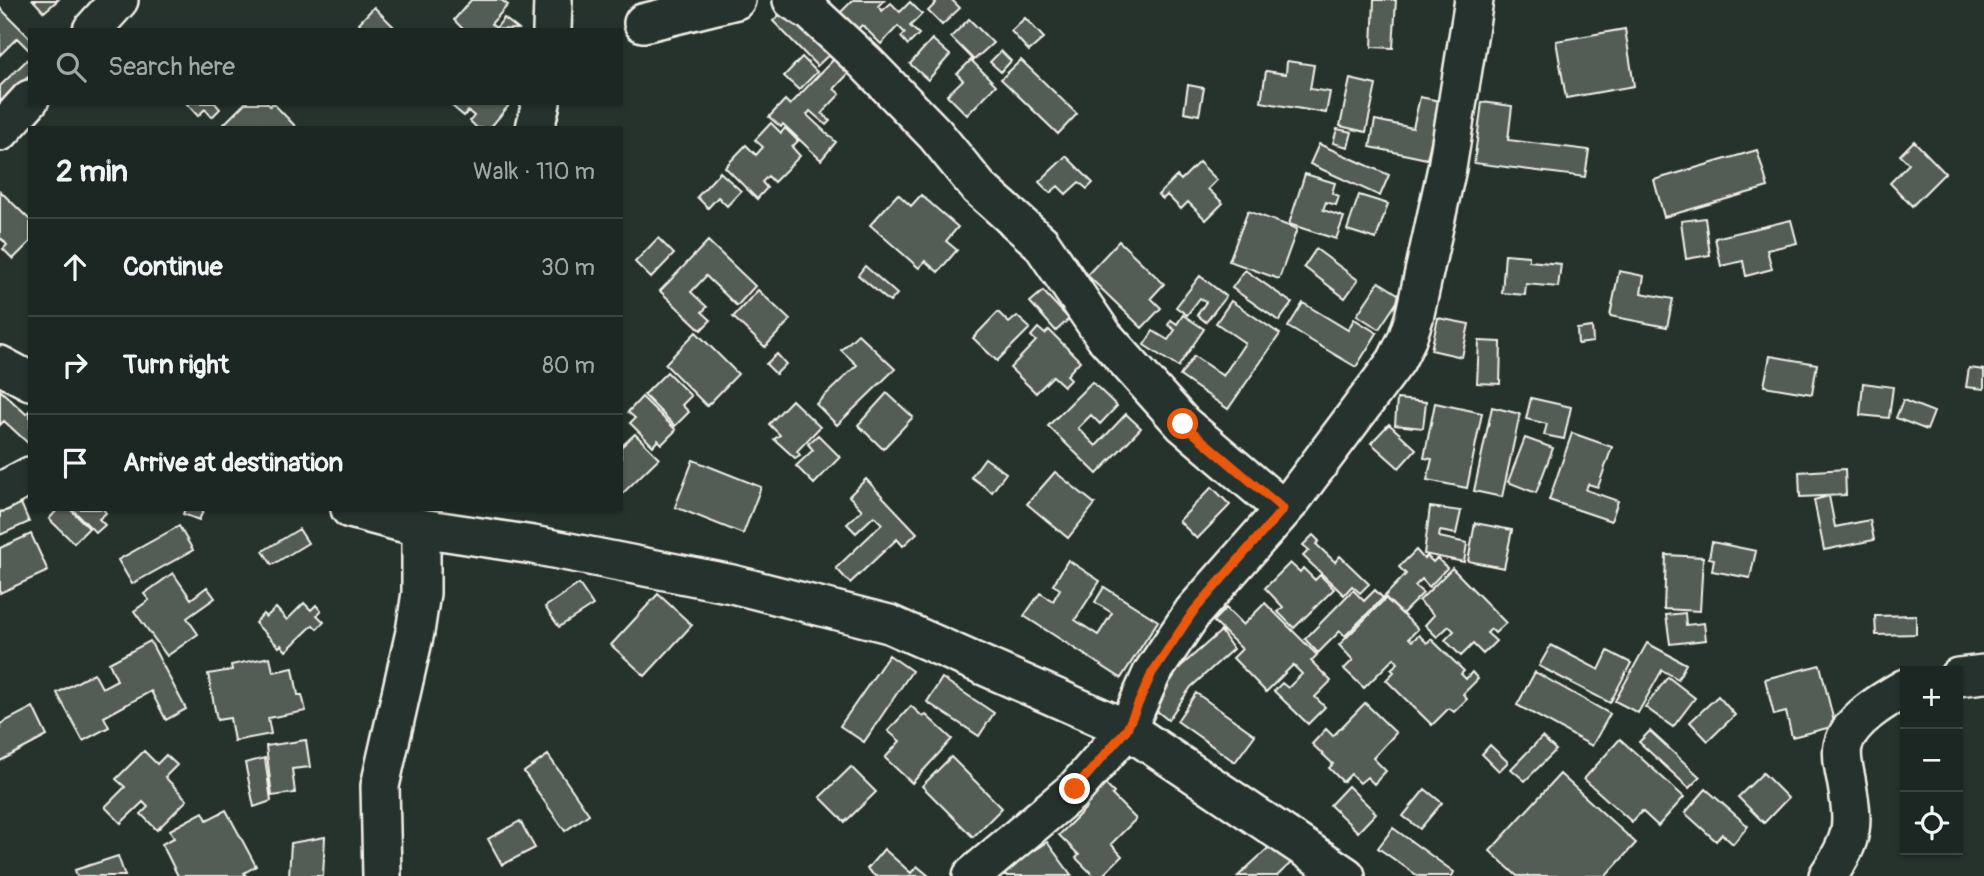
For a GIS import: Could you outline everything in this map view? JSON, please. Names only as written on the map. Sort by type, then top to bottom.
[{"type":"street","points":[[95,28],[119,0]]},
{"type":"street","points":[[552,28],[553,0]]},
{"type":"street","points":[[632,31],[674,0]]},
{"type":"street","points":[[632,31],[736,0]]},
{"type":"street","points":[[792,0],[811,12],[864,61],[934,134],[979,188],[1041,243],[1104,336],[1183,424],[1283,509]]},
{"type":"street","points":[[972,876],[1075,789],[1127,729],[1152,673],[1193,612],[1283,509],[1362,409],[1396,361],[1407,340],[1447,168],[1474,0]]},
{"type":"street","points":[[0,132],[28,101]]},
{"type":"street","points":[[535,126],[541,105]]},
{"type":"street","points":[[0,365],[28,380]]},
{"type":"street","points":[[0,492],[28,477]]},
{"type":"street","points":[[357,511],[421,528],[459,521],[533,545],[732,584],[889,624],[1127,729],[1346,876]]},
{"type":"street","points":[[382,876],[380,786],[415,632],[421,593],[421,528]]},
{"type":"street","points":[[1963,676],[1984,674]]},
{"type":"street","points":[[1828,876],[1845,850],[1852,818],[1844,773],[1843,746],[1857,721],[1879,703],[1900,691]]},
{"type":"building","points":[[33,0],[58,0],[44,12]]},
{"type":"building","points":[[471,0],[501,0],[508,5],[491,24],[496,28],[462,28],[454,20]]},
{"type":"building","points":[[853,0],[884,0],[878,6],[882,11],[891,3],[900,12],[910,2],[922,14],[910,26],[919,34],[908,45],[901,37],[905,33],[898,26],[881,44],[862,25],[854,33],[837,16]]},
{"type":"building","points":[[933,0],[952,0],[960,8],[942,25],[928,11],[936,3]]},
{"type":"building","points":[[1374,0],[1396,0],[1393,48],[1372,47]]},
{"type":"building","points":[[791,4],[835,49],[817,66],[773,21]]},
{"type":"building","points":[[374,7],[395,28],[363,28],[359,23]]},
{"type":"building","points":[[0,8],[28,36],[28,49],[17,38],[0,55]]},
{"type":"building","points":[[504,18],[517,28],[496,28]]},
{"type":"building","points":[[1025,18],[1044,38],[1029,51],[1011,31]]},
{"type":"building","points":[[969,19],[993,43],[974,60],[951,37]]},
{"type":"building","points":[[1625,29],[1634,86],[1566,98],[1556,41]]},
{"type":"building","points":[[932,39],[950,55],[928,80],[910,64]]},
{"type":"building","points":[[1001,51],[1011,61],[1001,72],[990,62]]},
{"type":"building","points":[[802,57],[817,72],[799,90],[784,76]]},
{"type":"building","points":[[28,59],[28,77],[0,104],[0,86]]},
{"type":"building","points":[[834,59],[849,73],[834,89],[840,94],[822,113],[830,121],[826,125],[810,111],[807,115],[836,142],[821,160],[783,124],[781,127],[769,117],[785,100],[790,105]]},
{"type":"building","points":[[971,60],[996,85],[967,115],[947,95],[963,80],[957,74]]},
{"type":"building","points":[[1021,60],[1077,114],[1058,134],[1001,79]]},
{"type":"building","points":[[1287,61],[1314,65],[1310,89],[1330,92],[1326,113],[1261,102],[1266,71],[1286,74]]},
{"type":"building","points":[[1350,79],[1376,85],[1366,132],[1340,126]]},
{"type":"building","points":[[1188,85],[1204,88],[1199,115],[1184,112]]},
{"type":"building","points":[[1420,97],[1440,101],[1427,159],[1370,147],[1375,120],[1413,128]]},
{"type":"building","points":[[1482,102],[1512,106],[1508,140],[1589,150],[1585,177],[1474,163]]},
{"type":"building","points":[[188,105],[217,105],[220,109],[212,117],[205,109],[198,116]]},
{"type":"building","points":[[243,105],[275,105],[295,126],[261,124],[222,126]]},
{"type":"building","points":[[509,105],[492,126],[475,126],[470,121],[474,116],[468,111],[464,116],[452,106]]},
{"type":"building","points":[[771,123],[781,133],[785,128],[798,141],[792,147],[800,156],[774,182],[768,176],[762,182],[767,188],[757,199],[725,167],[746,145],[756,155],[763,147],[755,140]]},
{"type":"building","points":[[1337,129],[1352,132],[1348,147],[1333,143]]},
{"type":"building","points":[[1914,141],[1945,173],[1912,206],[1890,183],[1909,164],[1900,155]]},
{"type":"building","points":[[1319,144],[1389,175],[1380,196],[1310,164]]},
{"type":"building","points":[[1757,150],[1768,187],[1664,217],[1654,180]]},
{"type":"building","points":[[1066,156],[1093,183],[1087,189],[1079,182],[1066,194],[1058,186],[1050,193],[1039,182]]},
{"type":"building","points":[[1199,162],[1217,180],[1208,189],[1223,203],[1206,220],[1188,202],[1181,209],[1167,195],[1163,199],[1158,195],[1177,176],[1181,180]]},
{"type":"building","points":[[720,172],[741,191],[727,206],[718,197],[708,208],[697,197]]},
{"type":"building","points":[[1305,174],[1335,183],[1332,193],[1339,196],[1336,205],[1326,202],[1323,210],[1344,217],[1336,239],[1289,224]]},
{"type":"building","points":[[0,191],[28,218],[28,244],[13,259],[3,249],[7,245],[0,240]]},
{"type":"building","points":[[898,194],[911,206],[921,195],[958,227],[946,241],[957,250],[938,272],[925,261],[919,268],[870,225]]},
{"type":"building","points":[[1359,195],[1388,204],[1376,239],[1347,230]]},
{"type":"building","points":[[1248,211],[1297,229],[1279,279],[1229,261]]},
{"type":"building","points":[[1705,218],[1710,255],[1686,259],[1681,221]]},
{"type":"building","points":[[1791,220],[1797,243],[1767,250],[1772,269],[1746,276],[1743,261],[1721,266],[1715,238]]},
{"type":"building","points":[[658,238],[674,254],[651,278],[635,262]]},
{"type":"building","points":[[708,241],[755,286],[737,306],[706,276],[691,292],[707,307],[702,312],[711,320],[701,330],[660,291]]},
{"type":"building","points":[[1119,241],[1164,284],[1151,298],[1161,308],[1142,328],[1087,275]]},
{"type":"building","points":[[1316,249],[1358,280],[1345,298],[1304,267]]},
{"type":"building","points":[[1505,254],[1529,256],[1529,261],[1561,264],[1558,287],[1526,284],[1525,295],[1502,293]]},
{"type":"building","points":[[865,266],[897,294],[890,302],[858,275]]},
{"type":"building","points":[[1245,270],[1292,303],[1279,321],[1232,288]]},
{"type":"building","points":[[1619,271],[1644,276],[1641,293],[1673,299],[1667,327],[1610,316]]},
{"type":"building","points":[[1200,276],[1226,296],[1206,322],[1197,315],[1206,302],[1200,298],[1187,315],[1176,307]]},
{"type":"building","points":[[1379,282],[1401,296],[1379,329],[1357,315]]},
{"type":"building","points":[[758,290],[790,320],[765,347],[733,317]]},
{"type":"building","points":[[1043,291],[1069,319],[1056,331],[1030,302]]},
{"type":"building","points":[[1231,301],[1280,334],[1228,409],[1180,376],[1194,356],[1223,376],[1245,343],[1216,323]]},
{"type":"building","points":[[1303,303],[1348,330],[1354,319],[1377,333],[1356,367],[1288,327]]},
{"type":"building","points":[[998,312],[1009,323],[1017,316],[1030,328],[997,361],[973,338]]},
{"type":"building","points":[[1183,315],[1204,329],[1178,367],[1144,345],[1153,331],[1168,340],[1175,330],[1168,325],[1171,320],[1177,324]]},
{"type":"building","points":[[1438,318],[1469,324],[1462,357],[1431,350]]},
{"type":"building","points":[[1592,327],[1593,342],[1578,344],[1577,329]]},
{"type":"building","points":[[1038,328],[1045,334],[1049,330],[1080,361],[1067,375],[1071,379],[1064,386],[1053,376],[1036,393],[1010,368],[1036,341],[1031,336]]},
{"type":"building","points":[[696,332],[738,374],[707,406],[665,364]]},
{"type":"building","points":[[858,334],[895,369],[837,425],[816,404],[857,365],[841,350]]},
{"type":"building","points":[[1479,341],[1501,342],[1500,384],[1477,383]]},
{"type":"building","points":[[777,354],[786,364],[776,374],[766,364]]},
{"type":"building","points":[[1770,356],[1817,364],[1812,394],[1764,386]]},
{"type":"building","points":[[1969,368],[1984,370],[1984,389],[1966,387]]},
{"type":"building","points":[[667,372],[691,396],[682,405],[689,412],[675,426],[644,395]]},
{"type":"building","points":[[1092,382],[1117,406],[1100,424],[1091,415],[1078,428],[1096,446],[1126,414],[1141,428],[1097,474],[1048,426]]},
{"type":"building","points":[[1863,383],[1893,387],[1889,418],[1860,415]]},
{"type":"building","points":[[0,390],[26,414],[28,412],[28,443],[4,421],[0,425]]},
{"type":"building","points":[[887,393],[913,417],[883,449],[858,425]]},
{"type":"building","points":[[642,397],[676,430],[662,444],[658,440],[653,446],[630,423],[635,418],[628,412]]},
{"type":"building","points":[[1531,398],[1571,407],[1564,439],[1544,435],[1547,424],[1526,419]]},
{"type":"building","points":[[1397,399],[1426,402],[1423,428],[1395,425]]},
{"type":"building","points":[[792,400],[820,427],[797,451],[800,455],[795,458],[774,439],[780,435],[769,424]]},
{"type":"building","points":[[1903,400],[1934,412],[1927,430],[1896,418]]},
{"type":"building","points":[[1435,403],[1482,413],[1467,488],[1427,480],[1432,459],[1424,458]]},
{"type":"building","points":[[1492,407],[1520,414],[1502,497],[1474,491]]},
{"type":"building","points":[[1389,424],[1416,449],[1399,468],[1371,443]]},
{"type":"building","points":[[1572,433],[1612,447],[1598,487],[1588,484],[1586,490],[1618,501],[1611,521],[1549,500]]},
{"type":"building","points":[[635,434],[659,458],[623,493],[623,445]]},
{"type":"building","points":[[818,435],[840,457],[814,484],[796,466],[813,450],[808,444]]},
{"type":"building","points":[[1525,438],[1553,448],[1536,493],[1508,482]]},
{"type":"building","points":[[985,458],[1006,473],[992,492],[971,477]]},
{"type":"building","points":[[693,460],[761,487],[743,534],[675,507]]},
{"type":"building","points":[[1845,469],[1846,495],[1800,497],[1799,472]]},
{"type":"building","points":[[1055,472],[1095,504],[1068,538],[1027,504]]},
{"type":"building","points":[[866,479],[917,533],[903,546],[897,539],[850,583],[836,568],[882,524],[874,516],[856,533],[847,524],[862,510],[849,496]]},
{"type":"building","points":[[1212,487],[1230,505],[1197,539],[1179,521]]},
{"type":"building","points":[[1829,496],[1835,527],[1870,520],[1874,540],[1824,550],[1814,500]]},
{"type":"building","points":[[20,501],[29,522],[0,535],[0,509]]},
{"type":"building","points":[[1430,507],[1461,511],[1456,534],[1440,531],[1439,537],[1467,543],[1464,562],[1424,554]]},
{"type":"building","points":[[56,511],[72,511],[89,528],[74,543],[49,519]]},
{"type":"building","points":[[74,511],[104,511],[106,513],[99,519],[105,525],[96,533]]},
{"type":"building","points":[[184,511],[203,511],[199,520],[183,514]]},
{"type":"building","points":[[1475,523],[1512,530],[1504,568],[1468,561]]},
{"type":"building","points":[[179,526],[193,550],[132,584],[118,560]]},
{"type":"building","points":[[299,529],[308,543],[272,565],[263,551]]},
{"type":"building","points":[[31,534],[48,571],[0,593],[0,548]]},
{"type":"building","points":[[1313,535],[1319,541],[1316,544],[1335,562],[1340,556],[1369,584],[1360,593],[1352,586],[1344,595],[1303,556],[1309,550],[1303,545]]},
{"type":"building","points":[[1712,542],[1756,551],[1750,578],[1712,571],[1714,559],[1709,558]]},
{"type":"building","points":[[1416,550],[1424,559],[1427,556],[1433,562],[1437,558],[1447,568],[1429,587],[1422,579],[1415,586],[1423,593],[1402,614],[1384,597],[1406,574],[1399,567]]},
{"type":"building","points":[[1666,555],[1703,557],[1700,611],[1664,609]]},
{"type":"building","points":[[1068,560],[1100,581],[1075,620],[1098,635],[1112,613],[1095,602],[1104,587],[1158,621],[1121,678],[1024,616],[1040,593],[1053,601],[1060,589],[1053,585]]},
{"type":"building","points":[[1290,563],[1300,572],[1303,568],[1315,580],[1320,575],[1334,589],[1294,628],[1278,612],[1283,607],[1265,588]]},
{"type":"building","points":[[1452,568],[1506,623],[1495,633],[1491,629],[1487,633],[1496,641],[1483,654],[1473,644],[1461,656],[1445,640],[1454,631],[1449,626],[1437,637],[1425,625],[1434,615],[1419,601]]},
{"type":"building","points":[[173,573],[191,599],[207,587],[215,598],[187,618],[198,634],[167,656],[134,611],[149,600],[144,594]]},
{"type":"building","points":[[579,584],[593,605],[559,627],[545,607]]},
{"type":"building","points":[[1353,590],[1364,601],[1375,590],[1383,598],[1345,636],[1340,631],[1318,653],[1305,639]]},
{"type":"building","points":[[658,594],[692,625],[645,676],[611,645]]},
{"type":"building","points":[[1386,598],[1418,629],[1409,638],[1412,641],[1419,635],[1427,643],[1431,639],[1464,671],[1461,674],[1466,679],[1472,672],[1478,679],[1463,694],[1467,699],[1454,712],[1449,708],[1432,725],[1386,680],[1394,672],[1391,669],[1398,663],[1394,658],[1364,688],[1344,669],[1353,660],[1339,645]]},
{"type":"building","points":[[304,603],[311,610],[316,605],[321,611],[317,615],[324,622],[317,629],[313,625],[286,651],[255,623],[263,614],[266,617],[276,608],[287,620]]},
{"type":"building","points":[[1265,603],[1317,655],[1311,661],[1331,681],[1315,697],[1325,707],[1308,724],[1274,691],[1282,683],[1288,688],[1302,674],[1293,665],[1266,692],[1233,658],[1242,649],[1213,621],[1226,608],[1243,625]]},
{"type":"building","points":[[1685,613],[1686,625],[1704,623],[1706,640],[1670,644],[1666,615]]},
{"type":"building","points":[[1916,615],[1916,634],[1876,635],[1875,616]]},
{"type":"building","points":[[1221,631],[1233,649],[1191,687],[1168,720],[1152,707],[1180,667]]},
{"type":"building","points":[[150,641],[186,709],[166,720],[151,691],[104,717],[109,727],[83,741],[57,693],[94,673],[102,688],[117,680],[109,663]]},
{"type":"building","points":[[1647,643],[1686,664],[1678,679],[1662,670],[1638,713],[1615,701]]},
{"type":"building","points":[[1551,645],[1599,670],[1608,651],[1631,663],[1610,703],[1539,666]]},
{"type":"building","points":[[889,655],[912,671],[864,742],[840,726]]},
{"type":"building","points":[[270,657],[273,672],[293,668],[298,695],[302,695],[306,711],[268,718],[271,734],[234,741],[230,718],[217,720],[208,674],[232,670],[231,665]]},
{"type":"building","points":[[1820,665],[1835,726],[1792,737],[1786,712],[1774,715],[1765,679]]},
{"type":"building","points":[[1535,672],[1610,714],[1592,746],[1517,705]]},
{"type":"building","points":[[1668,677],[1695,698],[1673,727],[1645,707]]},
{"type":"building","points":[[942,678],[994,713],[979,736],[927,702]]},
{"type":"building","points":[[1196,693],[1255,735],[1235,762],[1177,721]]},
{"type":"building","points":[[1718,696],[1735,715],[1708,741],[1690,722]]},
{"type":"building","points":[[1365,703],[1396,733],[1373,758],[1386,771],[1374,784],[1367,777],[1360,783],[1351,774],[1343,782],[1329,768],[1333,764],[1312,744],[1326,729],[1333,736]]},
{"type":"building","points":[[911,706],[923,717],[926,715],[952,739],[912,783],[885,758],[900,741],[888,731]]},
{"type":"building","points":[[33,707],[47,736],[0,761],[0,724]]},
{"type":"building","points":[[1650,731],[1700,777],[1689,788],[1639,742]]},
{"type":"building","points":[[1542,737],[1556,750],[1525,781],[1511,769]]},
{"type":"building","points":[[1620,739],[1684,797],[1658,826],[1642,811],[1632,822],[1584,779]]},
{"type":"building","points":[[306,740],[310,767],[292,769],[295,793],[272,796],[266,746]]},
{"type":"building","points":[[1490,745],[1508,762],[1499,771],[1482,754]]},
{"type":"building","points":[[144,751],[157,764],[166,755],[177,765],[165,777],[187,800],[157,830],[141,814],[148,807],[143,802],[121,823],[105,807],[125,787],[116,779]]},
{"type":"building","points":[[548,755],[589,814],[565,831],[524,772]]},
{"type":"building","points":[[951,757],[1002,808],[973,837],[922,786]]},
{"type":"building","points":[[265,758],[271,801],[254,807],[245,763]]},
{"type":"building","points":[[851,767],[876,792],[845,822],[820,797]]},
{"type":"building","points":[[1763,773],[1788,798],[1764,823],[1738,797]]},
{"type":"building","points":[[1560,774],[1636,843],[1606,876],[1517,876],[1490,851]]},
{"type":"building","points":[[1103,782],[1136,819],[1111,844],[1122,856],[1102,876],[1094,876],[1076,858],[1079,855],[1059,835],[1087,807],[1082,803]]},
{"type":"building","points":[[1348,786],[1376,813],[1358,832],[1330,805]]},
{"type":"building","points":[[1425,789],[1442,803],[1420,829],[1403,816]]},
{"type":"building","points":[[1706,789],[1748,826],[1733,844],[1722,834],[1716,841],[1685,813]]},
{"type":"building","points":[[226,810],[256,866],[244,873],[246,876],[178,876],[162,844],[174,838],[170,830],[203,812],[207,820]]},
{"type":"building","points":[[520,821],[535,848],[502,865],[488,839]]},
{"type":"building","points":[[1393,828],[1454,872],[1452,876],[1418,876],[1378,848]]},
{"type":"building","points":[[325,837],[323,876],[289,876],[291,843]]},
{"type":"building","points":[[1277,840],[1295,859],[1277,876],[1238,876]]},
{"type":"building","points":[[1047,842],[1072,876],[993,876]]},
{"type":"building","points":[[884,849],[911,873],[917,866],[929,876],[875,876],[867,869]]},
{"type":"building","points":[[118,856],[125,876],[77,876],[75,870]]},
{"type":"route","points":[[1075,789],[1127,729],[1152,673],[1193,612],[1283,509],[1183,424]]}]
